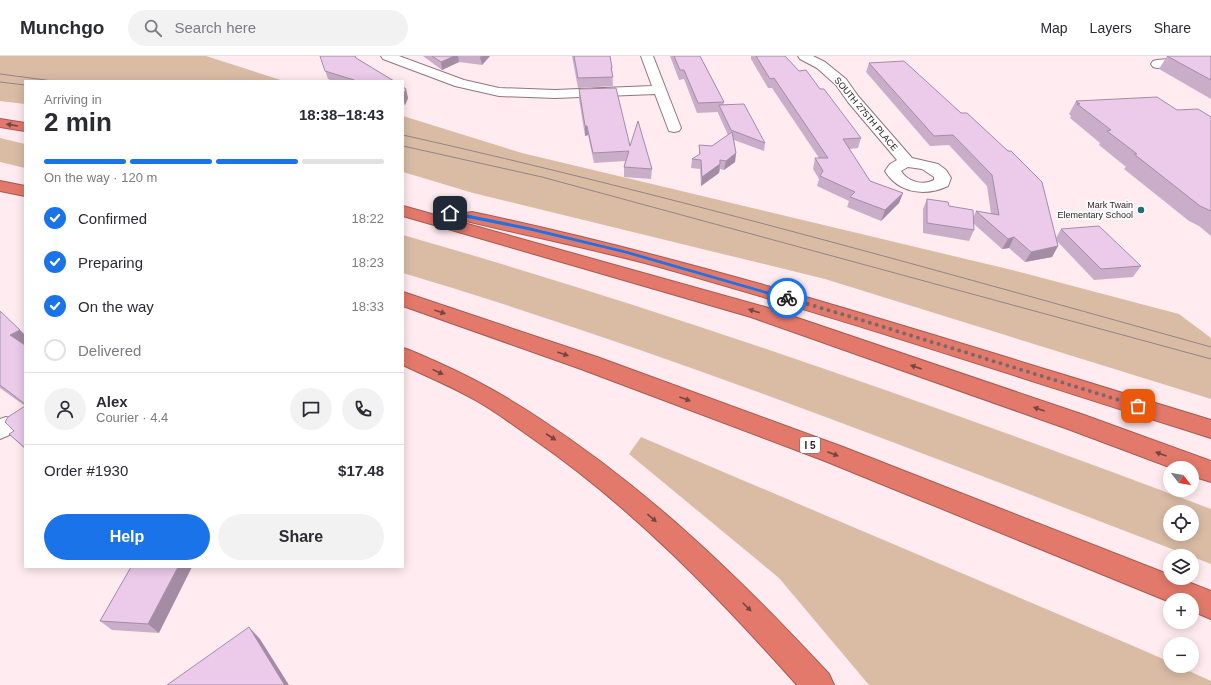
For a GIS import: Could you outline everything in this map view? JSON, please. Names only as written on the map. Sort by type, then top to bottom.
[{"type":"highway","points":[[0,123],[24,127]]},
{"type":"highway","points":[[404,203],[528,229],[625,252],[687,269],[845,315],[1211,430]]},
{"type":"highway","points":[[404,211],[758,312],[1076,422],[1211,472]]},
{"type":"highway","name":"I 5","points":[[404,299],[590,363],[834,454],[1211,606]]},
{"type":"highway","points":[[404,356],[485,395],[558,442],[612,483],[684,545],[755,615],[818,685]]},
{"type":"street","points":[[386,56],[460,83],[499,92],[548,94],[660,90]]},
{"type":"street","points":[[647,56],[674,128]]},
{"type":"street","name":"SOUTH 275TH PLACE","points":[[804,56],[821,65],[841,82],[853,99],[907,162]]},
{"type":"street","points":[[1157,64],[1211,59]]},
{"type":"shaded area","points":[[0,56],[206,56],[281,80],[24,80],[24,104],[0,101]]},
{"type":"shaded area","points":[[404,116],[522,153],[1012,270],[1179,314],[1211,338],[1211,399],[825,279],[473,193],[404,172]]},
{"type":"shaded area","points":[[0,138],[24,144],[24,168],[0,162]]},
{"type":"shaded area","points":[[404,235],[607,297],[810,364],[1011,435],[1163,491],[1163,497],[1179,497],[1211,509],[1211,564],[1199,559],[1199,549],[1172,549],[810,411],[607,339],[404,273]]},
{"type":"shaded area","points":[[641,437],[1163,659],[1163,673],[1193,673],[1211,681],[1211,685],[869,685],[779,578],[629,454]]},
{"type":"building","points":[[320,56],[355,56],[392,80],[354,80],[325,71]]},
{"type":"building","points":[[432,56],[454,56],[441,62]]},
{"type":"building","points":[[574,56],[610,56],[613,77],[578,78]]},
{"type":"building","points":[[674,56],[700,56],[724,102],[698,103],[684,70],[680,70]]},
{"type":"building","points":[[756,56],[785,56],[799,71],[806,70],[820,89],[824,89],[861,138],[843,139],[870,181],[903,193],[885,210],[850,197],[855,192],[820,176],[823,171],[815,158],[828,158],[774,78],[770,79]]},
{"type":"building","points":[[1167,56],[1211,56],[1211,80]]},
{"type":"building","points":[[904,61],[961,113],[967,113],[1008,151],[1011,151],[1042,182],[1058,246],[1031,252],[1014,237],[1008,239],[976,211],[999,215],[992,175],[953,135],[934,136],[869,63]]},
{"type":"building","points":[[616,88],[630,146],[638,121],[652,169],[624,167],[629,151],[593,153],[587,126],[585,126],[579,89]]},
{"type":"building","points":[[1157,97],[1177,110],[1198,109],[1211,117],[1211,211],[1200,206],[1134,154],[1137,154],[1107,131],[1111,130],[1077,104],[1080,104],[1076,101]]},
{"type":"building","points":[[744,104],[765,143],[731,130],[719,105]]},
{"type":"building","points":[[732,132],[736,153],[726,161],[720,160],[720,164],[702,177],[701,160],[692,159],[700,154],[699,145],[712,146]]},
{"type":"building","points":[[927,199],[948,202],[949,206],[973,210],[974,230],[927,223]]},
{"type":"building","points":[[1099,226],[1141,266],[1101,269],[1061,229]]},
{"type":"building","points":[[0,311],[20,330],[10,335],[24,344],[24,403],[0,385]]},
{"type":"building","points":[[24,407],[24,447],[9,434],[14,431],[5,422],[8,417]]},
{"type":"building","points":[[130,568],[177,568],[148,624],[100,621]]},
{"type":"building","points":[[249,627],[284,684],[283,685],[167,685]]},
{"type":"tram line","points":[[0,74],[45,80]]},
{"type":"tram line","points":[[0,82],[24,85]]},
{"type":"tram line","points":[[404,135],[606,183],[708,209],[1211,347]]},
{"type":"tram line","points":[[404,146],[542,177],[1211,359]]},
{"type":"way so far","points":[[787,298],[1138,406]]},
{"type":"place","name":"Mark Twain Elementary School","points":[[1141,210]]},
{"type":"route","points":[[450,213],[528,229],[625,252],[787,298]]}]
